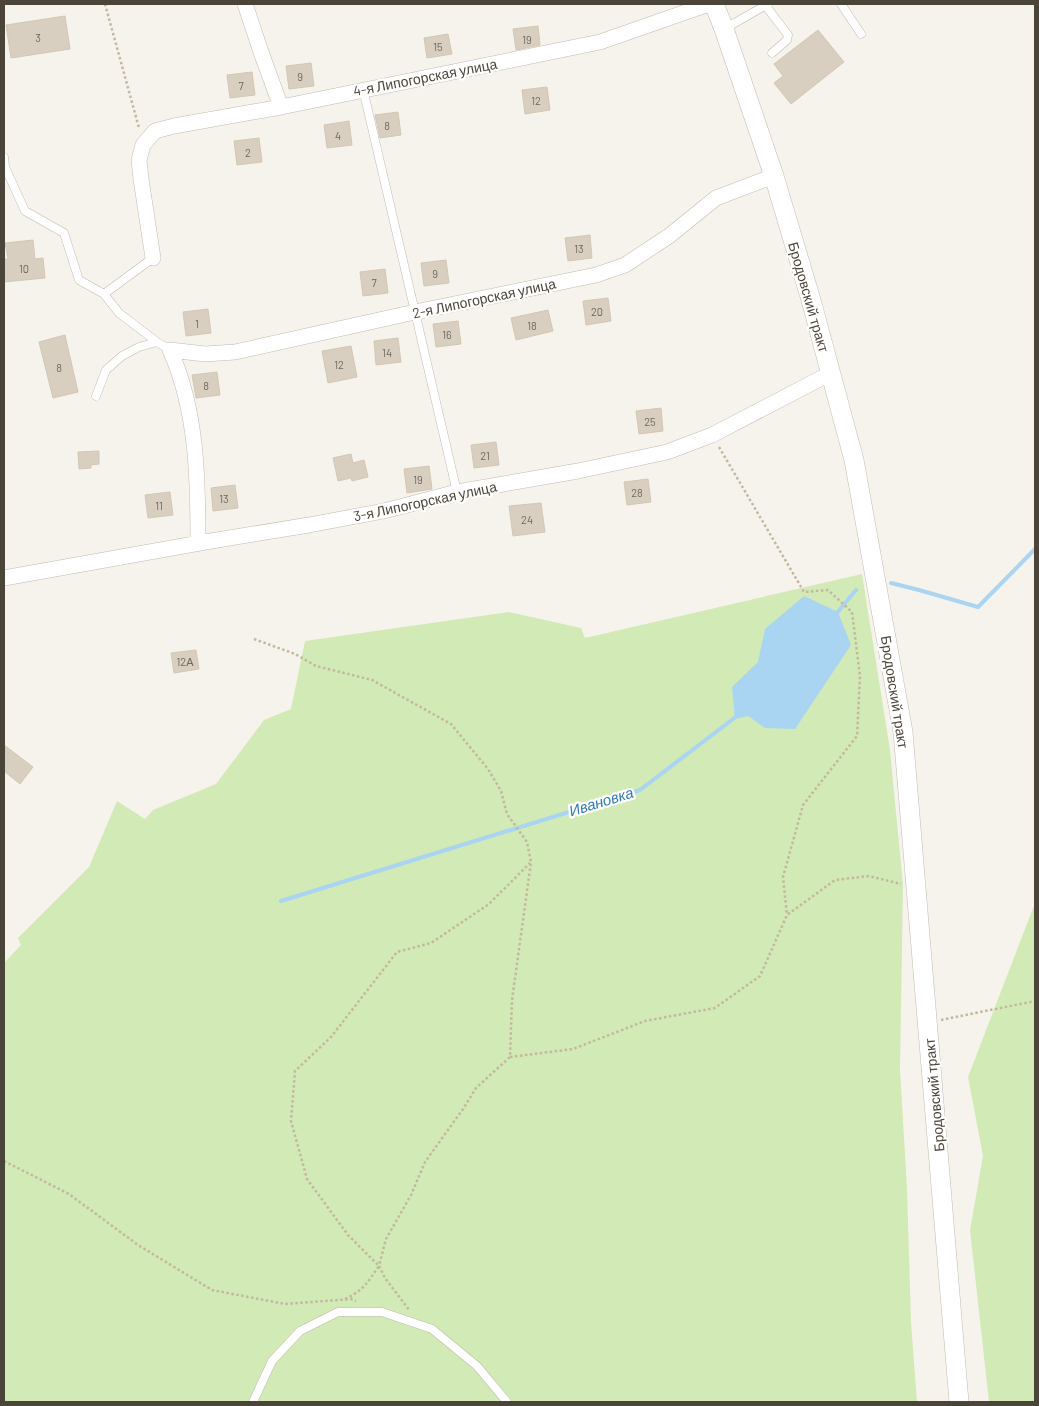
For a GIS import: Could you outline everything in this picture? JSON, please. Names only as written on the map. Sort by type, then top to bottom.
[{"type":"street","points":[[245,4],[281,107]]},
{"type":"street","name":"4-я Липогорская улица","points":[[143,145],[155,131],[164,128],[281,107],[600,42],[683,8],[709,4]]},
{"type":"street","name":"Бродовский тракт","points":[[714,4],[774,176],[854,460],[903,732],[959,1402]]},
{"type":"street","points":[[143,145],[140,160],[141,179],[153,258]]},
{"type":"street","name":"2-я Липогорская улица","points":[[163,346],[205,354],[235,352],[415,312],[596,275],[625,265],[669,236],[716,198],[774,176]]},
{"type":"street","points":[[163,346],[177,366],[188,402],[198,494],[198,543]]},
{"type":"street","name":"3-я Липогорская улица","points":[[4,578],[309,525],[457,492],[578,471],[667,452],[712,435],[831,373]]},
{"type":"lane","points":[[841,4],[861,34]]},
{"type":"lane","points":[[724,29],[767,5],[788,36],[788,40],[772,53]]},
{"type":"lane","points":[[363,89],[457,492]]},
{"type":"lane","points":[[4,158],[5,167],[25,211],[64,233],[79,280],[104,294],[119,313],[163,346]]},
{"type":"lane","points":[[104,294],[153,258]]},
{"type":"lane","points":[[96,396],[106,370],[122,356],[139,346],[163,346]]},
{"type":"lane","points":[[253,1402],[272,1361],[300,1331],[338,1312],[382,1312],[432,1329],[477,1366],[507,1402]]},
{"type":"path","points":[[106,4],[143,145]]},
{"type":"path","points":[[345,1299],[358,1293],[379,1266],[386,1239],[411,1196],[426,1162],[476,1088],[510,1057],[573,1049],[644,1021],[715,1008],[760,976],[787,915],[783,877],[803,805],[857,736],[860,676],[852,612],[828,590],[804,592],[712,435]]},
{"type":"path","points":[[254,639],[295,654],[316,666],[372,680],[451,724],[488,769],[501,791],[507,814],[527,842],[531,862],[512,1000],[510,1057]]},
{"type":"path","points":[[432,1329],[408,1309],[385,1278],[379,1266],[348,1235],[307,1179],[291,1121],[295,1071],[331,1037],[397,952],[431,943],[489,904],[531,862]]},
{"type":"path","points":[[787,915],[835,880],[869,876],[916,888]]},
{"type":"path","points":[[928,1023],[1035,1001]]},
{"type":"path","points":[[4,1161],[69,1194],[138,1245],[212,1290],[285,1304],[345,1299],[359,1302]]},
{"type":"green space","points":[[862,574],[890,750],[903,885],[900,1070],[907,1188],[911,1322],[917,1402],[4,1402],[4,963],[21,945],[18,938],[89,867],[117,801],[145,819],[153,810],[216,784],[264,720],[291,709],[305,641],[509,612],[581,628],[585,638]]},
{"type":"green space","points":[[1035,903],[1035,1402],[989,1402],[970,1230],[983,1156],[968,1077]]},
{"type":"water","points":[[804,596],[838,612],[851,645],[795,729],[765,728],[748,716],[735,719],[732,687],[758,662],[765,629]]},
{"type":"building","points":[[65,16],[70,49],[11,58],[6,25]]},
{"type":"building","points":[[538,26],[540,45],[516,50],[513,29]]},
{"type":"building","points":[[818,30],[844,62],[791,104],[774,83],[783,76],[774,64]]},
{"type":"building","points":[[448,34],[452,54],[427,58],[424,38]]},
{"type":"building","points":[[311,63],[314,86],[289,89],[286,66]]},
{"type":"building","points":[[252,72],[255,95],[230,98],[227,75]]},
{"type":"building","points":[[547,87],[550,110],[525,114],[522,90]]},
{"type":"building","points":[[398,112],[401,135],[380,138],[375,115]]},
{"type":"building","points":[[349,121],[352,145],[327,148],[324,125]]},
{"type":"building","points":[[259,138],[262,162],[237,165],[234,141]]},
{"type":"building","points":[[590,235],[592,258],[568,261],[565,238]]},
{"type":"building","points":[[33,240],[35,259],[43,258],[45,278],[4,282],[4,259],[8,259],[5,243]]},
{"type":"building","points":[[446,260],[449,283],[424,286],[421,263]]},
{"type":"building","points":[[385,269],[388,293],[363,296],[360,272]]},
{"type":"building","points":[[608,298],[611,321],[586,325],[583,301]]},
{"type":"building","points":[[208,309],[211,333],[186,336],[183,312]]},
{"type":"building","points":[[548,310],[553,331],[516,340],[511,318]]},
{"type":"building","points":[[458,321],[461,344],[436,347],[433,324]]},
{"type":"building","points":[[65,335],[78,392],[53,398],[39,342]]},
{"type":"building","points":[[398,338],[401,362],[376,365],[374,341]]},
{"type":"building","points":[[351,346],[357,377],[328,383],[322,351]]},
{"type":"building","points":[[217,372],[220,395],[196,398],[192,375]]},
{"type":"building","points":[[661,408],[663,431],[639,434],[636,411]]},
{"type":"building","points":[[496,442],[499,465],[474,468],[471,445]]},
{"type":"building","points":[[99,451],[99,464],[91,465],[91,468],[79,469],[78,452]]},
{"type":"building","points":[[351,454],[353,463],[364,460],[368,477],[352,481],[351,478],[338,481],[333,458]]},
{"type":"building","points":[[429,466],[432,489],[407,493],[404,469]]},
{"type":"building","points":[[648,479],[651,502],[627,505],[624,482]]},
{"type":"building","points":[[235,485],[238,508],[213,511],[211,488]]},
{"type":"building","points":[[170,492],[173,515],[148,518],[145,495]]},
{"type":"building","points":[[541,503],[545,532],[513,536],[509,506]]},
{"type":"building","points":[[196,650],[199,669],[174,673],[171,653]]},
{"type":"building","points":[[4,745],[33,767],[20,784],[4,771]]},
{"type":"waterway","name":"Ивановка","points":[[891,583],[978,607],[1035,549]]},
{"type":"waterway","name":"Ивановка","points":[[836,614],[856,590]]},
{"type":"waterway","name":"Ивановка","points":[[281,901],[640,790],[737,716]]}]
